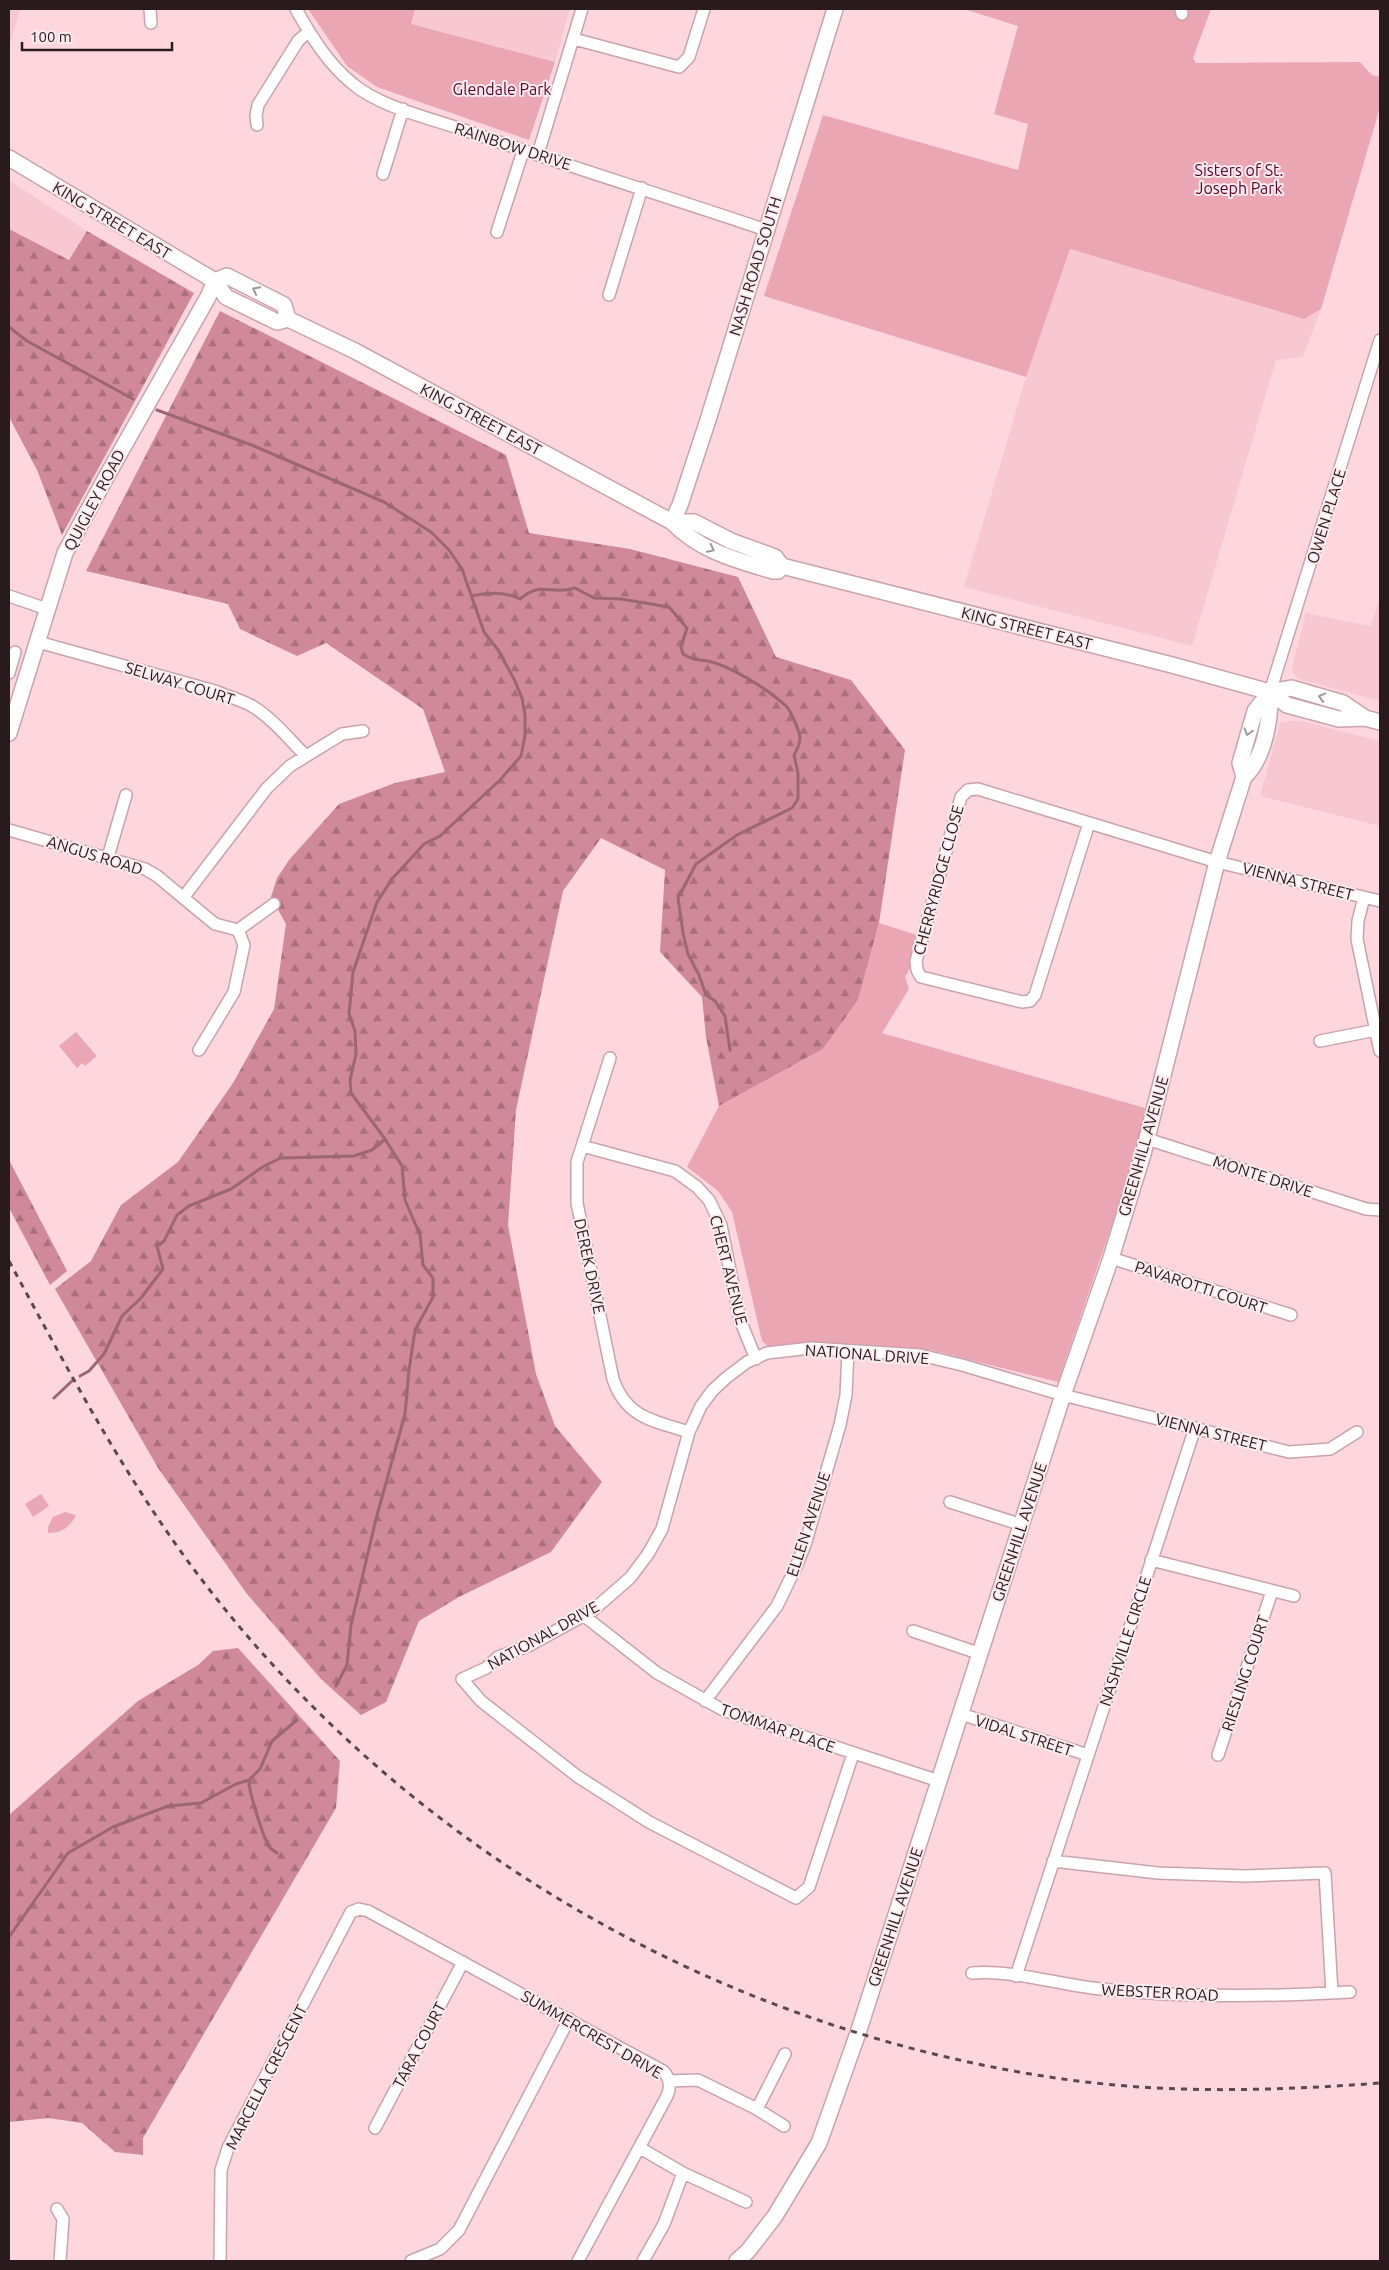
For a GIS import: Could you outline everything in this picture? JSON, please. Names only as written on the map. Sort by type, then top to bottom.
[{"type":"street","points":[[150,9],[151,23]]},
{"type":"street","name":"RAINBOW DRIVE","points":[[296,9],[320,47],[353,85],[376,98],[523,151],[538,154],[766,230]]},
{"type":"street","points":[[538,154],[582,9]]},
{"type":"street","points":[[574,38],[679,67],[689,57],[704,9]]},
{"type":"street","name":"NASH ROAD SOUTH","points":[[672,522],[680,505],[707,423],[835,9]]},
{"type":"street","points":[[257,124],[258,106],[298,41],[309,31]]},
{"type":"street","points":[[383,174],[403,109]]},
{"type":"street","points":[[497,232],[523,151]]},
{"type":"street","name":"KING STREET EAST","points":[[9,158],[215,281],[226,297],[277,322],[288,319],[355,351],[672,522],[687,537],[728,558],[773,571],[778,571],[782,566],[1172,665],[1270,692],[1291,688],[1343,703],[1365,718],[1380,722]]},
{"type":"street","points":[[609,295],[642,188]]},
{"type":"street","name":"QUIGLEY ROAD","points":[[9,733],[65,554],[208,297],[215,281]]},
{"type":"street","name":"OWEN PLACE","points":[[1270,692],[1380,340]]},
{"type":"street","points":[[9,596],[47,609]]},
{"type":"street","name":"SELWAY COURT","points":[[38,642],[215,691],[238,700],[252,706],[271,720],[304,755]]},
{"type":"street","points":[[9,673],[15,652]]},
{"type":"street","name":"GREENHILL AVENUE","points":[[737,2261],[748,2251],[775,2216],[819,2143],[858,2033],[1063,1395],[1111,1258],[1147,1139],[1216,862],[1244,777],[1240,763],[1255,711],[1270,692]]},
{"type":"street","points":[[183,898],[267,788],[304,755],[342,734],[363,731]]},
{"type":"street","name":"CHERRYRIDGE CLOSE","points":[[1089,823],[1035,995],[1030,1000],[1022,1002],[921,976],[917,970],[916,961],[962,797],[968,790],[978,789],[1089,823],[1216,862]]},
{"type":"street","points":[[108,858],[126,794]]},
{"type":"street","name":"ANGUS ROAD","points":[[9,830],[145,869],[157,876],[216,924],[238,930]]},
{"type":"street","name":"VIENNA STREET","points":[[1216,862],[1380,901]]},
{"type":"street","points":[[1364,897],[1358,921],[1357,939],[1380,1051]]},
{"type":"street","points":[[198,1050],[234,992],[244,946],[238,930],[274,904]]},
{"type":"street","points":[[1320,1041],[1376,1030]]},
{"type":"street","name":"DEREK DRIVE","points":[[610,1058],[577,1162],[577,1203],[616,1390],[629,1408],[643,1418],[689,1432]]},
{"type":"street","name":"MONTE DRIVE","points":[[1147,1139],[1366,1209],[1380,1210]]},
{"type":"street","name":"CHERT AVENUE","points":[[582,1146],[675,1171],[697,1187],[709,1200],[721,1225],[740,1320],[756,1359]]},
{"type":"street","name":"PAVAROTTI COURT","points":[[1111,1258],[1291,1315]]},
{"type":"street","name":"NATIONAL DRIVE","points":[[853,1754],[809,1888],[796,1898],[649,1822],[577,1776],[481,1701],[462,1679],[486,1668],[498,1657],[528,1646],[592,1611],[622,1586],[648,1554],[662,1529],[670,1506],[689,1432],[702,1406],[712,1391],[741,1366],[767,1353],[788,1349],[811,1348],[928,1357],[1063,1395]]},
{"type":"street","name":"ELLEN AVENUE","points":[[705,1701],[777,1606],[795,1569],[805,1544],[840,1425],[846,1395],[848,1351]]},
{"type":"street","name":"VIENNA STREET","points":[[1063,1395],[1290,1452],[1330,1449],[1357,1432]]},
{"type":"street","points":[[1151,1560],[1195,1428]]},
{"type":"street","points":[[950,1502],[1022,1525]]},
{"type":"street","name":"NASHVILLE CIRCLE","points":[[1016,1976],[1151,1560],[1294,1596]]},
{"type":"street","name":"RIESLING COURT","points":[[1218,1755],[1272,1591]]},
{"type":"street","name":"TOMMAR PLACE","points":[[583,1615],[657,1673],[733,1715],[938,1781]]},
{"type":"street","points":[[912,1631],[980,1654]]},
{"type":"street","name":"VIDAL STREET","points":[[961,1714],[1088,1755]]},
{"type":"street","points":[[1053,1861],[1158,1873],[1245,1876],[1325,1873],[1332,1993]]},
{"type":"street","name":"SUMMERCREST DRIVE","points":[[359,1910],[368,1911],[569,2019],[663,2072],[669,2081],[669,2092],[578,2261]]},
{"type":"street","name":"MARCELLA CRESCENT","points":[[220,2261],[221,2170],[228,2148],[351,1912],[359,1910]]},
{"type":"street","name":"TARA COURT","points":[[375,2128],[463,1962]]},
{"type":"street","name":"WEBSTER ROAD","points":[[972,1973],[995,1973],[1092,1988],[1178,1995],[1263,1996],[1350,1992]]},
{"type":"street","points":[[411,2261],[440,2249],[460,2230],[569,2019]]},
{"type":"street","points":[[757,2109],[785,2054]]},
{"type":"street","points":[[669,2081],[698,2080],[757,2109],[784,2126]]},
{"type":"street","points":[[640,2148],[683,2173],[746,2202]]},
{"type":"street","points":[[643,2261],[664,2224],[683,2173]]},
{"type":"street","points":[[57,2209],[63,2218],[60,2261]]},
{"type":"shaded area","points":[[9,9],[20,9],[9,48]]},
{"type":"shaded area","points":[[415,9],[570,9],[555,62],[410,24]]},
{"type":"shaded area","points":[[9,180],[87,231],[70,260],[9,229]]},
{"type":"shaded area","points":[[1070,249],[1304,319],[1321,309],[1303,357],[1276,360],[1192,646],[964,587],[1026,377]]},
{"type":"shaded area","points":[[1380,597],[1380,701],[1299,679],[1292,672],[1306,613],[1371,626]]},
{"type":"shaded area","points":[[1301,721],[1380,741],[1380,826],[1260,796],[1280,723]]},
{"type":"green space","name":"Glendale Park","points":[[308,9],[415,9],[411,24],[555,62],[529,140],[377,87],[347,66]]},
{"type":"green space","name":"Sisters of St. Joseph Park","points":[[964,9],[1211,9],[1193,58],[1196,63],[1360,62],[1372,75],[1380,77],[1380,107],[1321,309],[1304,319],[1070,249],[1026,377],[764,296],[823,115],[1018,170],[1028,124],[994,114],[1018,26]]},
{"type":"green space","points":[[9,229],[69,260],[87,231],[194,293],[62,535],[37,470],[9,417]]},
{"type":"green space","points":[[220,311],[506,455],[529,533],[630,549],[738,577],[776,657],[851,680],[905,750],[879,923],[858,1000],[823,1049],[719,1106],[706,1037],[702,997],[660,952],[665,870],[601,838],[563,891],[516,1110],[508,1225],[536,1374],[555,1426],[602,1482],[551,1552],[459,1597],[419,1621],[386,1702],[361,1715],[321,1679],[247,1594],[158,1468],[55,1289],[91,1261],[121,1205],[178,1162],[233,1083],[274,1009],[286,924],[271,897],[277,878],[289,860],[339,804],[395,783],[445,772],[423,709],[326,643],[297,656],[240,629],[228,604],[86,571]]},
{"type":"green space","points":[[879,923],[920,936],[914,961],[905,977],[909,989],[882,1033],[1145,1108],[1138,1149],[1058,1382],[931,1350],[798,1346],[773,1351],[762,1341],[732,1212],[718,1191],[687,1167],[719,1106],[823,1049],[858,1000]]},
{"type":"green space","points":[[76,1032],[97,1056],[85,1066],[82,1063],[77,1068],[59,1046]]},
{"type":"green space","points":[[9,1160],[67,1271],[50,1285],[9,1208]]},
{"type":"green space","points":[[41,1494],[49,1506],[33,1517],[25,1504]]},
{"type":"green space","points":[[65,1512],[76,1515],[71,1523],[61,1530],[48,1533],[48,1527],[53,1517]]},
{"type":"green space","points":[[238,1648],[340,1761],[336,1808],[143,2138],[143,2155],[115,2152],[82,2123],[48,2118],[9,2122],[9,1815],[138,1701],[198,1665],[213,1651]]},
{"type":"waterway","points":[[9,327],[27,341],[133,399]]},
{"type":"waterway","points":[[157,410],[254,446],[384,502],[431,532],[449,550],[462,569],[484,632],[498,650],[515,681],[522,698],[525,715],[525,736],[521,756],[500,780],[440,836],[424,844],[392,879],[377,902],[353,972],[349,1014],[355,1031],[356,1054],[350,1080],[351,1093],[385,1139],[402,1166],[405,1200],[420,1235],[423,1265],[433,1278],[433,1297],[415,1330],[405,1414],[376,1519],[351,1625],[347,1665],[336,1686]]},
{"type":"waterway","points":[[471,596],[496,593],[520,599],[535,590],[566,590],[575,588],[594,598],[621,599],[669,607],[687,628],[681,647],[683,654],[693,659],[717,664],[738,673],[770,693],[786,706],[790,712],[800,737],[794,755],[798,773],[798,799],[792,808],[737,835],[696,864],[678,898],[688,954],[699,975],[706,995],[715,1001],[725,1016],[730,1050]]},
{"type":"waterway","points":[[80,1376],[89,1371],[104,1354],[122,1316],[141,1298],[163,1269],[157,1246],[164,1241],[177,1215],[189,1206],[231,1189],[264,1166],[281,1158],[354,1156],[372,1150],[385,1139]]},
{"type":"waterway","points":[[54,1398],[73,1380]]},
{"type":"waterway","points":[[9,1937],[68,1853],[113,1827],[168,1806],[201,1803],[236,1784],[249,1780],[260,1769],[272,1741],[297,1720]]},
{"type":"waterway","points":[[249,1780],[264,1835],[270,1848],[277,1853]]},
{"type":"railway","points":[[9,1261],[80,1391],[158,1518],[216,1598],[298,1692],[389,1777],[488,1853],[593,1919],[705,1975],[821,2021],[940,2056],[1063,2079],[1142,2087],[1221,2090],[1301,2088],[1380,2083]]}]
